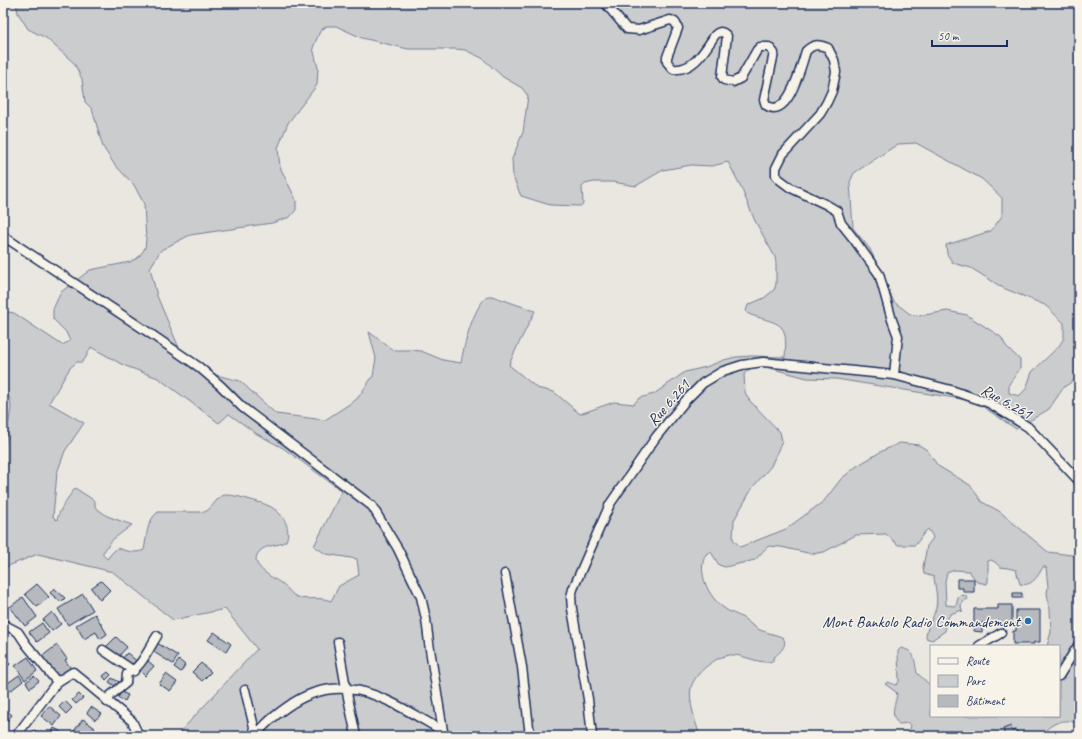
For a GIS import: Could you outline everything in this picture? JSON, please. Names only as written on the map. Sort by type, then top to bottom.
[{"type":"street","points":[[605,3],[627,29],[639,30],[670,20],[674,21],[678,28],[667,57],[667,62],[673,69],[684,69],[690,66],[701,55],[715,35],[722,32],[727,36],[722,76],[724,80],[733,82],[741,78],[756,50],[760,47],[769,47],[774,53],[764,100],[766,105],[774,108],[779,107],[788,98],[806,51],[811,46],[816,44],[828,48],[834,60],[836,72],[832,91],[820,114],[783,154],[776,168],[776,175],[779,180],[792,188],[837,211],[841,223],[854,238],[879,274],[898,336],[894,375]]},
{"type":"street","points":[[3,236],[199,367],[242,407],[372,506],[398,549],[421,597],[426,619],[428,644],[442,733]]},
{"type":"street","name":"Rue 6.261","points":[[592,736],[588,699],[572,609],[572,593],[610,504],[656,437],[686,400],[703,383],[723,371],[742,365],[764,362],[894,375],[951,390],[988,403],[1028,427],[1079,481]]},
{"type":"street","points":[[505,574],[522,667],[530,736]]},
{"type":"street","points":[[3,624],[18,632],[57,682]]},
{"type":"street","points":[[981,645],[1001,633]]},
{"type":"street","points":[[107,702],[112,695],[126,683],[127,674],[134,671],[139,665],[157,636]]},
{"type":"street","points":[[338,642],[356,736]]},
{"type":"street","points":[[1060,674],[1079,644]]},
{"type":"street","points":[[103,650],[134,671]]},
{"type":"street","points":[[16,736],[57,682],[73,672],[107,702],[132,721],[139,736]]},
{"type":"street","points":[[256,736],[280,712],[294,702],[316,692],[331,688],[346,688],[367,692],[397,705],[442,733]]},
{"type":"street","points":[[245,690],[256,736]]},
{"type":"green space","points":[[16,3],[1079,3],[1079,377],[1064,387],[1049,409],[1016,429],[979,404],[961,399],[836,379],[807,378],[762,366],[752,367],[744,374],[745,392],[749,400],[780,432],[782,441],[771,466],[753,487],[734,520],[733,539],[740,547],[786,529],[824,501],[841,479],[857,466],[882,451],[900,443],[919,445],[927,450],[938,466],[970,485],[982,502],[999,511],[1048,552],[1079,556],[1079,736],[1076,736],[1076,723],[1066,721],[1052,725],[1041,736],[893,736],[906,733],[910,729],[911,725],[909,723],[899,724],[894,718],[893,714],[897,695],[896,692],[885,684],[888,682],[896,685],[899,682],[898,651],[901,648],[910,651],[914,657],[917,673],[930,685],[930,717],[1060,717],[1060,645],[1047,645],[1051,632],[1046,567],[1043,567],[1034,580],[1028,584],[1020,584],[1016,570],[1000,567],[991,560],[988,561],[987,584],[977,582],[969,571],[954,570],[947,573],[945,581],[946,605],[956,606],[958,598],[961,595],[966,596],[968,599],[961,605],[962,610],[950,614],[945,631],[932,640],[926,638],[926,634],[937,603],[934,577],[924,574],[923,567],[927,546],[933,538],[928,529],[915,545],[898,545],[886,534],[856,535],[824,552],[812,554],[781,547],[769,546],[755,560],[725,567],[719,565],[711,552],[706,554],[703,561],[703,576],[713,598],[726,610],[743,618],[756,628],[782,637],[785,644],[773,658],[773,661],[764,662],[728,655],[721,657],[702,670],[693,682],[690,693],[693,712],[700,736],[180,736],[179,733],[257,649],[225,609],[173,620],[113,572],[38,554],[3,568],[3,458],[11,408],[8,395],[3,395],[3,311],[14,313],[62,345],[70,341],[66,332],[53,319],[53,309],[61,292],[90,270],[130,262],[139,257],[145,248],[146,240],[144,204],[134,185],[114,164],[103,147],[92,109],[85,102],[82,79],[74,63],[46,38],[28,29],[18,13]],"holes":[[[327,26],[336,26],[362,38],[408,49],[465,50],[482,58],[503,77],[522,88],[528,96],[523,132],[512,159],[513,177],[521,196],[550,205],[580,206],[583,204],[582,187],[585,184],[594,182],[613,182],[636,186],[663,170],[691,165],[712,166],[728,162],[740,185],[755,221],[775,257],[776,263],[776,284],[774,290],[764,298],[748,305],[746,311],[751,315],[776,323],[780,326],[785,337],[785,357],[751,356],[736,357],[724,360],[706,367],[685,372],[654,394],[639,398],[634,404],[614,402],[580,414],[554,392],[537,388],[509,365],[535,311],[492,296],[488,296],[483,301],[474,317],[464,346],[461,363],[443,360],[421,351],[393,350],[369,332],[376,358],[373,376],[357,399],[325,420],[276,414],[240,381],[192,369],[185,362],[157,296],[150,268],[161,250],[190,235],[272,223],[290,217],[296,210],[296,200],[280,167],[278,148],[288,123],[317,85],[318,68],[313,48],[320,31]],[[916,143],[982,179],[1002,198],[1002,216],[991,231],[946,245],[947,254],[953,263],[971,268],[1003,288],[1045,305],[1064,323],[1064,338],[1059,346],[1032,372],[1026,389],[1019,396],[1009,393],[1009,384],[1020,369],[1020,360],[1006,346],[1001,337],[967,315],[947,311],[919,316],[910,314],[894,302],[870,249],[853,228],[850,182],[854,173],[898,144]],[[91,347],[123,365],[158,378],[219,423],[229,414],[257,434],[283,448],[342,491],[314,546],[326,554],[357,559],[359,575],[339,586],[331,601],[322,599],[305,599],[295,596],[285,586],[264,572],[256,562],[256,557],[260,551],[269,546],[286,541],[288,530],[285,520],[278,512],[269,506],[236,496],[226,495],[220,497],[205,512],[158,512],[151,520],[149,525],[144,550],[134,552],[117,548],[107,559],[102,554],[112,540],[132,525],[107,516],[95,507],[95,501],[75,488],[62,507],[57,520],[53,517],[57,473],[65,451],[84,423],[49,403],[70,368],[77,362],[82,362]]]},
{"type":"building","points":[[957,579],[974,579],[974,592],[963,592],[963,588],[957,588]]},
{"type":"building","points":[[101,581],[110,590],[100,600],[91,588]]},
{"type":"building","points":[[37,584],[49,597],[37,607],[25,594]]},
{"type":"building","points":[[54,588],[65,598],[61,602],[50,593]]},
{"type":"building","points":[[1013,593],[1022,593],[1022,598],[1013,598]]},
{"type":"building","points":[[83,594],[93,610],[68,625],[58,609]]},
{"type":"building","points":[[23,597],[37,617],[25,626],[10,607]]},
{"type":"building","points":[[998,605],[1012,605],[1012,623],[982,623],[982,632],[974,631],[974,609],[998,609]]},
{"type":"building","name":"Mont Bankolo Radio Commandement","points":[[1016,610],[1040,610],[1040,642],[1034,642],[1034,644],[1013,644],[1013,631],[1016,631]]},
{"type":"building","points":[[52,612],[61,624],[52,631],[43,620]]},
{"type":"building","points":[[95,614],[107,634],[100,639],[96,632],[84,639],[76,625]]},
{"type":"building","points":[[42,623],[49,633],[37,642],[29,632]]},
{"type":"building","points":[[214,632],[231,644],[226,652],[208,640]]},
{"type":"building","points":[[116,637],[127,647],[118,657],[106,647]]},
{"type":"building","points":[[157,643],[178,656],[173,664],[152,651]]},
{"type":"building","points":[[57,645],[67,659],[65,660],[72,670],[57,681],[41,657]]},
{"type":"building","points":[[127,653],[139,663],[134,669],[122,659]]},
{"type":"building","points":[[28,657],[37,671],[25,680],[15,666]]},
{"type":"building","points":[[3,658],[10,664],[3,672]]},
{"type":"building","points":[[179,660],[185,665],[181,672],[174,667]]},
{"type":"building","points":[[148,661],[154,666],[145,676],[139,670]]},
{"type":"building","points":[[201,663],[211,672],[202,681],[192,672]]},
{"type":"building","points":[[108,672],[111,675],[106,680],[103,676]]},
{"type":"building","points":[[166,674],[177,682],[170,691],[159,684]]},
{"type":"building","points":[[19,675],[23,681],[10,691],[5,685]]},
{"type":"building","points":[[34,676],[39,681],[30,688],[26,682]]},
{"type":"building","points":[[112,678],[121,683],[118,688],[109,682]]},
{"type":"building","points":[[121,692],[128,695],[125,701],[118,698]]},
{"type":"building","points":[[79,694],[83,698],[76,704],[72,700]]},
{"type":"building","points":[[65,701],[72,708],[66,714],[59,707]]},
{"type":"building","points":[[49,706],[61,716],[54,726],[41,716]]},
{"type":"building","points":[[3,707],[12,715],[7,721],[3,717]]},
{"type":"building","points":[[91,707],[102,714],[95,720],[87,713]]},
{"type":"building","points":[[83,719],[95,728],[88,736],[81,736],[74,731]]},
{"type":"building","points":[[1011,726],[1012,731],[1016,730],[1018,735],[1005,736],[1003,729]]},
{"type":"building","points":[[54,728],[62,732],[60,736],[50,736]]},
{"type":"building","points":[[34,730],[44,736],[30,736]]},
{"type":"place","name":"Mont Bankolo Radio Commandement","points":[[1028,621]]}]
